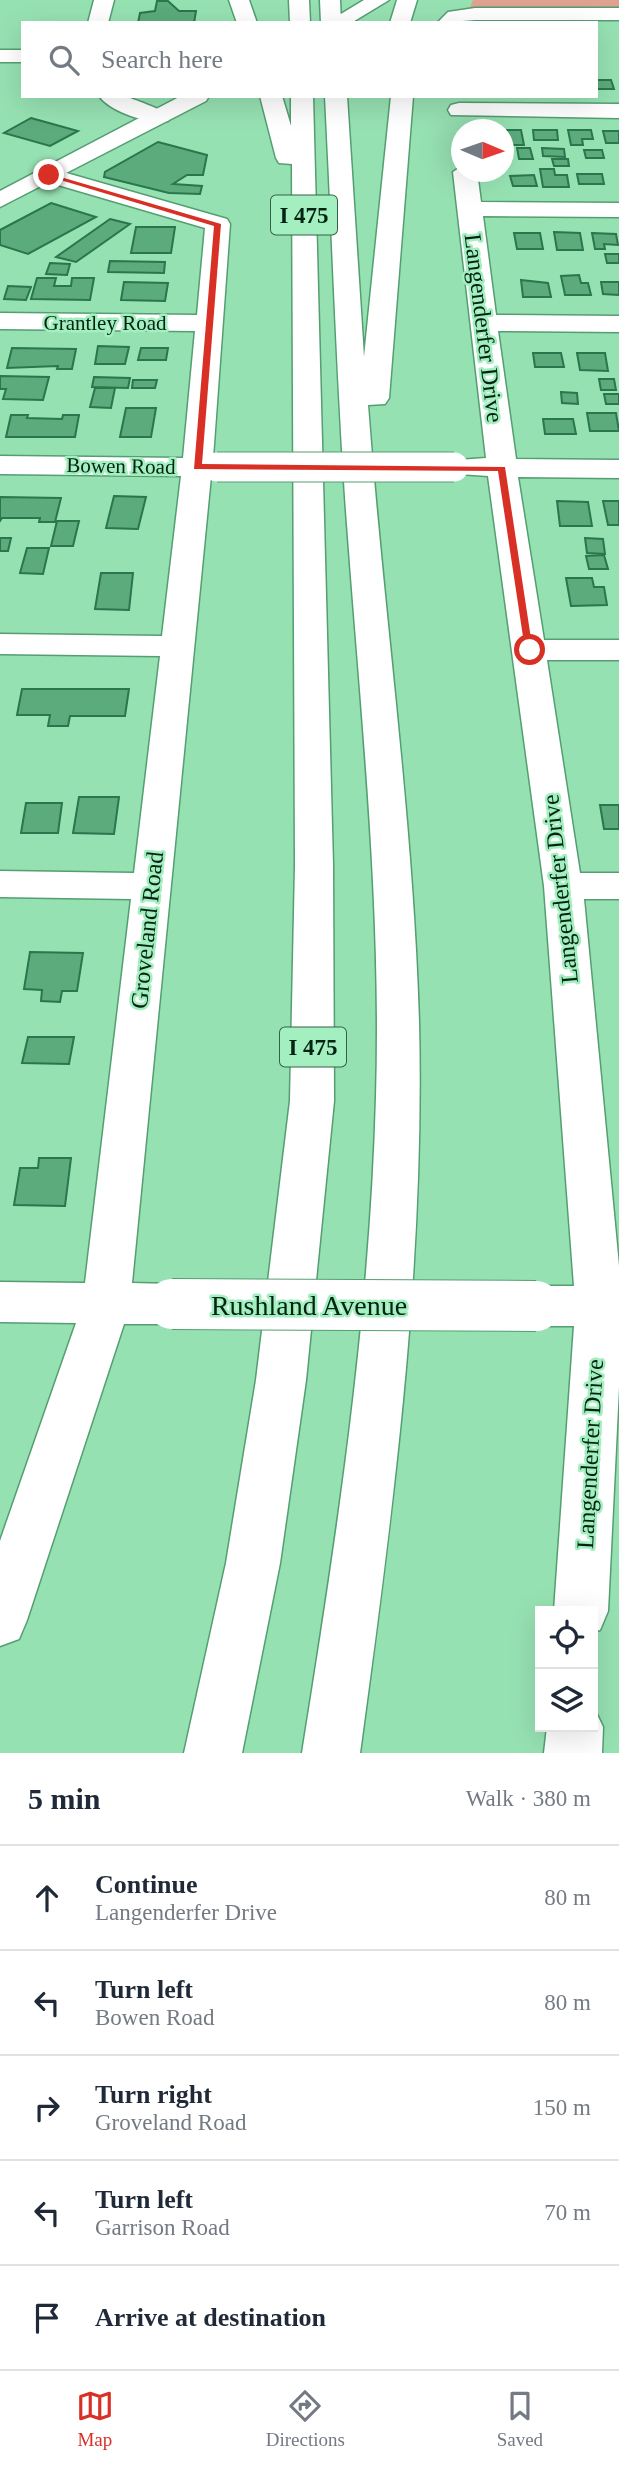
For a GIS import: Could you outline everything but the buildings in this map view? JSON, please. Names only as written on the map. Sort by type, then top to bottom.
[{"type":"main road","points":[[99,21],[104,0]]},
{"type":"main road","points":[[239,0],[246,21]]},
{"type":"main road","points":[[299,0],[300,21]]},
{"type":"main road","points":[[330,0],[340,20],[379,0]]},
{"type":"main road","points":[[400,21],[407,0]]},
{"type":"main road","points":[[451,20],[475,13],[619,15]]},
{"type":"main road","points":[[0,56],[21,56]]},
{"type":"main road","points":[[113,98],[128,107],[160,116]]},
{"type":"main road","points":[[0,200],[194,98]]},
{"type":"main road","points":[[272,98],[285,142],[306,334]]},
{"type":"main road","name":"I 475","points":[[213,1753],[253,1563],[281,1380],[312,1101],[315,928],[302,98]]},
{"type":"main road","name":"I 475","points":[[331,1753],[355,1596],[391,1263],[398,1098],[397,985],[388,802],[360,494],[336,98]]},
{"type":"main road","points":[[388,802],[396,677],[374,387],[402,98]]},
{"type":"main road","points":[[458,103],[619,111]]},
{"type":"main road","name":"Groveland Road","points":[[0,1620],[106,1304],[177,646],[207,467],[209,323],[218,224],[49,175]]},
{"type":"main road","name":"Langenderfer Drive","points":[[466,182],[502,468],[563,886],[609,1306],[581,1606]]},
{"type":"main road","points":[[469,209],[619,210]]},
{"type":"main road","name":"Grantley Road","points":[[0,321],[209,323]]},
{"type":"main road","points":[[483,323],[619,324]]},
{"type":"main road","name":"Bowen Road","points":[[0,465],[619,469]]},
{"type":"main road","points":[[0,644],[177,646]]},
{"type":"main road","points":[[530,650],[619,650]]},
{"type":"main road","points":[[0,884],[151,886]]},
{"type":"main road","points":[[563,886],[619,886]]},
{"type":"main road","name":"Rushland Avenue","points":[[0,1302],[609,1306]]},
{"type":"main road","points":[[573,1753],[575,1732]]},
{"type":"shaded area","points":[[473,0],[619,0],[619,11],[469,10]]},
{"type":"route","points":[[49,175],[218,224],[197,467],[502,468],[530,650]]}]
